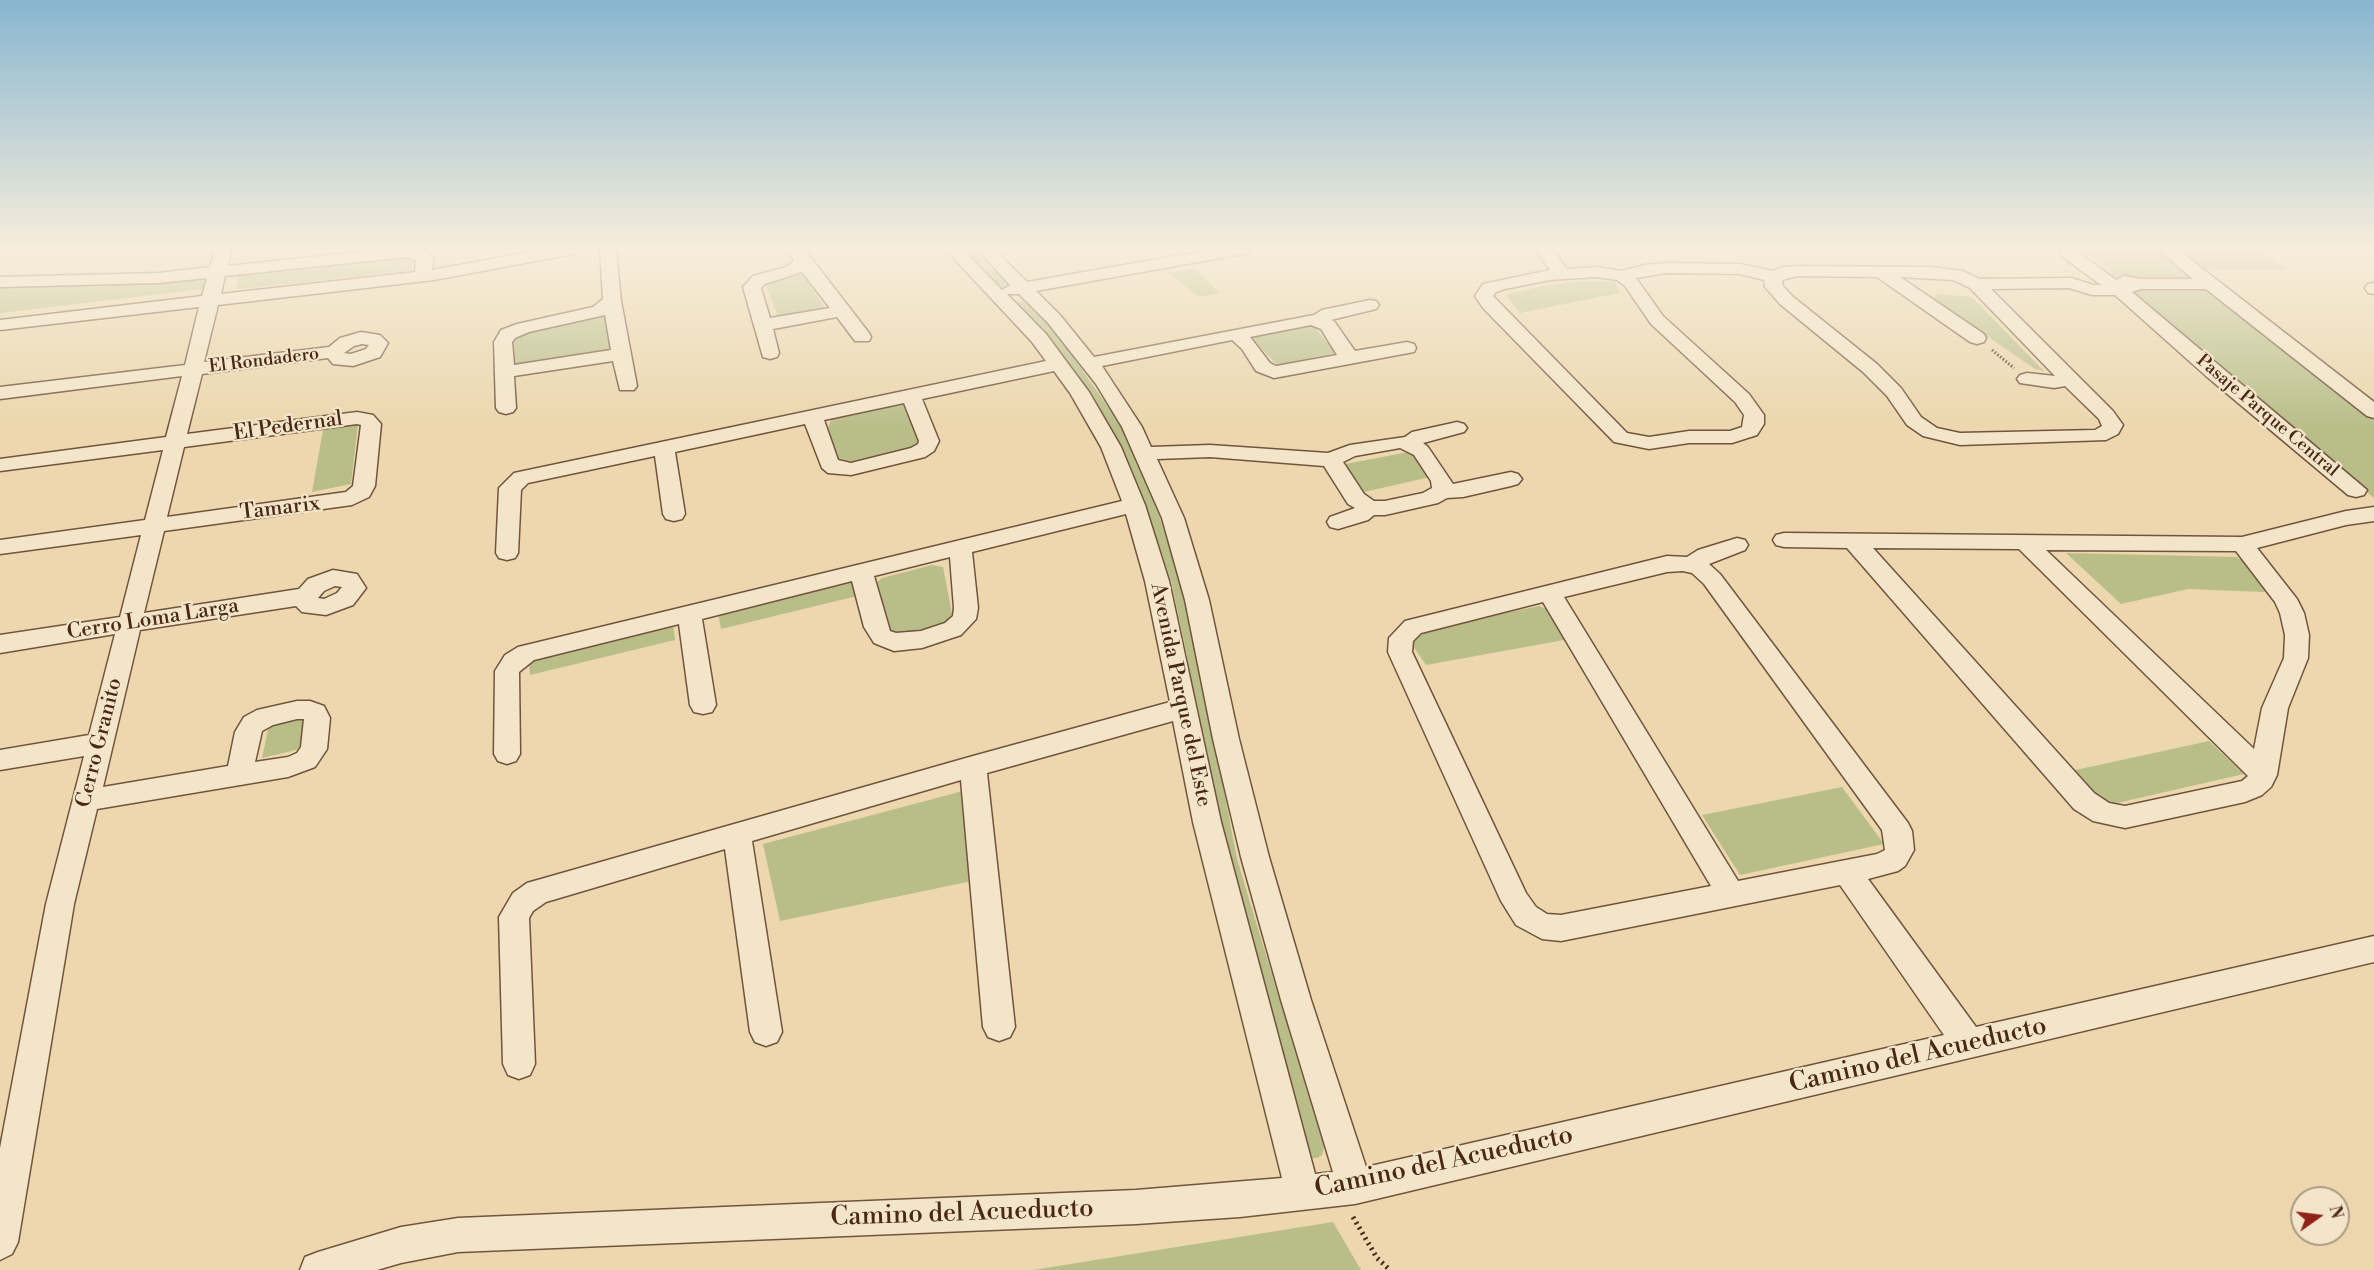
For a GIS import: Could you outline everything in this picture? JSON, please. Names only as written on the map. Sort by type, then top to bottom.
[{"type":"street","points":[[0,325],[141,308]]},
{"type":"street","name":"Cerro Granito","points":[[0,1242],[60,904],[208,308]]},
{"type":"street","points":[[506,408],[503,342],[508,334],[523,328],[603,308]]},
{"type":"street","points":[[613,308],[627,386]]},
{"type":"street","points":[[758,308],[770,353]]},
{"type":"street","points":[[839,308],[862,337]]},
{"type":"street","name":"Avenida Parque del Este","points":[[1010,308],[1060,364],[1097,421],[1123,475],[1134,505],[1156,581],[1182,709],[1239,954],[1303,1193]]},
{"type":"street","name":"Avenida Parque del Este","points":[[1043,308],[1090,363],[1117,402],[1145,453],[1173,518],[1186,558],[1255,857],[1348,1187]]},
{"type":"street","points":[[1319,320],[1328,314],[1355,308]]},
{"type":"street","points":[[1493,308],[1614,434],[1630,441],[1649,443],[1689,437],[1732,437],[1746,434],[1753,427],[1754,415],[1742,398],[1669,332],[1648,308]]},
{"type":"street","points":[[1796,308],[1870,368],[1894,392],[1914,421],[1930,432],[1960,439],[2099,436],[2111,430],[2111,420],[2068,380],[1999,308]]},
{"type":"street","points":[[1934,308],[1977,338]]},
{"type":"street","name":"Pasaje Parque Central","points":[[2140,308],[2356,490]]},
{"type":"street","points":[[2242,308],[2374,412]]},
{"type":"street","points":[[762,325],[841,311]]},
{"type":"street","points":[[1090,363],[1307,320],[1319,320],[1328,325],[1347,352],[1346,357]]},
{"type":"street","points":[[1235,334],[1249,345],[1263,367],[1274,372],[1336,362],[1346,357],[1361,357],[1407,348]]},
{"type":"street","name":"El Rondadero","points":[[0,393],[334,352]]},
{"type":"street","points":[[504,372],[622,354]]},
{"type":"street","points":[[507,554],[510,488],[515,481],[664,447],[1060,364]]},
{"type":"street","points":[[2027,379],[2054,382],[2068,380]]},
{"type":"street","points":[[812,416],[829,463],[835,468],[851,469],[912,455],[927,447],[929,441],[911,395]]},
{"type":"street","name":"El Pedernal","points":[[176,442],[357,418],[366,419],[371,424],[368,452]]},
{"type":"street","points":[[1408,444],[1419,436],[1458,428]]},
{"type":"street","points":[[0,465],[176,442]]},
{"type":"street","points":[[1145,453],[1210,451],[1331,460],[1356,450],[1396,442],[1408,444],[1421,452],[1442,481],[1443,491]]},
{"type":"street","points":[[664,447],[674,514]]},
{"type":"street","name":"Tamarix","points":[[0,547],[352,498],[363,489],[368,452]]},
{"type":"street","points":[[1331,460],[1356,499],[1369,508],[1385,508],[1430,498],[1443,491],[1462,490],[1511,479]]},
{"type":"street","points":[[507,754],[506,675],[514,661],[534,651],[1134,505]]},
{"type":"street","points":[[1338,522],[1360,515],[1369,508]]},
{"type":"street","points":[[1784,540],[2242,544],[2346,518],[2374,514]]},
{"type":"street","points":[[1853,540],[2078,794],[2093,808],[2114,816],[2134,816],[2245,790],[2258,784],[2264,775],[2275,708],[2296,658],[2297,635],[2292,613],[2285,599],[2242,544]]},
{"type":"street","points":[[2025,542],[2264,775]]},
{"type":"street","points":[[1691,564],[1706,555],[1737,544]]},
{"type":"street","points":[[861,571],[876,627],[882,637],[894,642],[922,639],[953,628],[964,619],[966,608],[960,548]]},
{"type":"street","points":[[1667,564],[1691,564],[1700,568],[1712,579],[1898,831],[1900,850],[1888,863],[1847,872],[1561,928],[1542,926],[1520,909],[1400,652],[1401,638],[1413,627],[1549,592],[1667,564]]},
{"type":"street","points":[[1549,592],[1731,895]]},
{"type":"street","name":"Cerro Loma Larga","points":[[0,644],[306,596]]},
{"type":"street","points":[[689,613],[703,705]]},
{"type":"street","points":[[519,1064],[513,924],[517,909],[523,902],[545,889],[1128,722],[1182,709]]},
{"type":"street","points":[[0,760],[100,743]]},
{"type":"street","points":[[973,766],[999,1027]]},
{"type":"street","points":[[86,800],[239,775]]},
{"type":"street","points":[[737,835],[766,1032]]},
{"type":"street","points":[[1847,872],[1969,1044]]},
{"type":"street","name":"Camino del Acueducto","points":[[318,1270],[401,1245],[458,1235],[1136,1207],[1348,1187],[2374,949]]},
{"type":"path","points":[[1977,338],[2027,379]]},
{"type":"path","points":[[1348,1187],[1358,1230],[1377,1258],[1390,1270]]},
{"type":"green space","points":[[0,308],[40,308],[0,313]]},
{"type":"green space","points":[[775,308],[826,309],[778,317]]},
{"type":"green space","points":[[1020,308],[1030,308],[1046,322],[1113,414],[1134,452],[1159,515],[1179,578],[1198,655],[1237,859],[1324,1147],[1322,1155],[1317,1158],[1310,1158],[1207,774],[1187,656],[1171,581],[1128,462],[1104,416],[1056,345]]},
{"type":"green space","points":[[1516,308],[1544,308],[1520,313]]},
{"type":"green space","points":[[1947,308],[1983,308],[2044,371],[2035,369]]},
{"type":"green space","points":[[2152,308],[2229,308],[2374,421],[2374,498]]},
{"type":"green space","points":[[598,315],[607,317],[611,347],[602,353],[520,366],[512,364],[512,339],[519,332]]},
{"type":"green space","points":[[1312,324],[1336,353],[1282,364],[1275,363],[1250,337]]},
{"type":"green space","points":[[902,404],[909,408],[918,440],[915,447],[855,462],[838,458],[828,427],[831,420],[840,415]]},
{"type":"green space","points":[[358,424],[351,484],[312,492],[323,430]]},
{"type":"green space","points":[[1409,452],[1416,454],[1430,477],[1364,492],[1347,472],[1345,464]]},
{"type":"green space","points":[[2066,553],[2237,557],[2253,569],[2265,592],[2188,589],[2121,604]]},
{"type":"green space","points":[[932,565],[943,567],[952,614],[940,629],[889,635],[876,583],[882,578]]},
{"type":"green space","points":[[852,581],[857,596],[721,629],[718,613]]},
{"type":"green space","points":[[1539,606],[1547,609],[1564,640],[1426,665],[1411,643],[1416,631]]},
{"type":"green space","points":[[673,623],[675,640],[530,675],[529,660]]},
{"type":"green space","points":[[306,717],[300,749],[262,758],[269,725]]},
{"type":"green space","points":[[2209,741],[2244,774],[2104,806],[2071,771]]},
{"type":"green space","points":[[1842,787],[1884,844],[1740,875],[1702,815]]},
{"type":"green space","points":[[963,791],[972,881],[780,921],[763,844]]},
{"type":"green space","points":[[1333,1222],[1361,1270],[1033,1270]]}]
